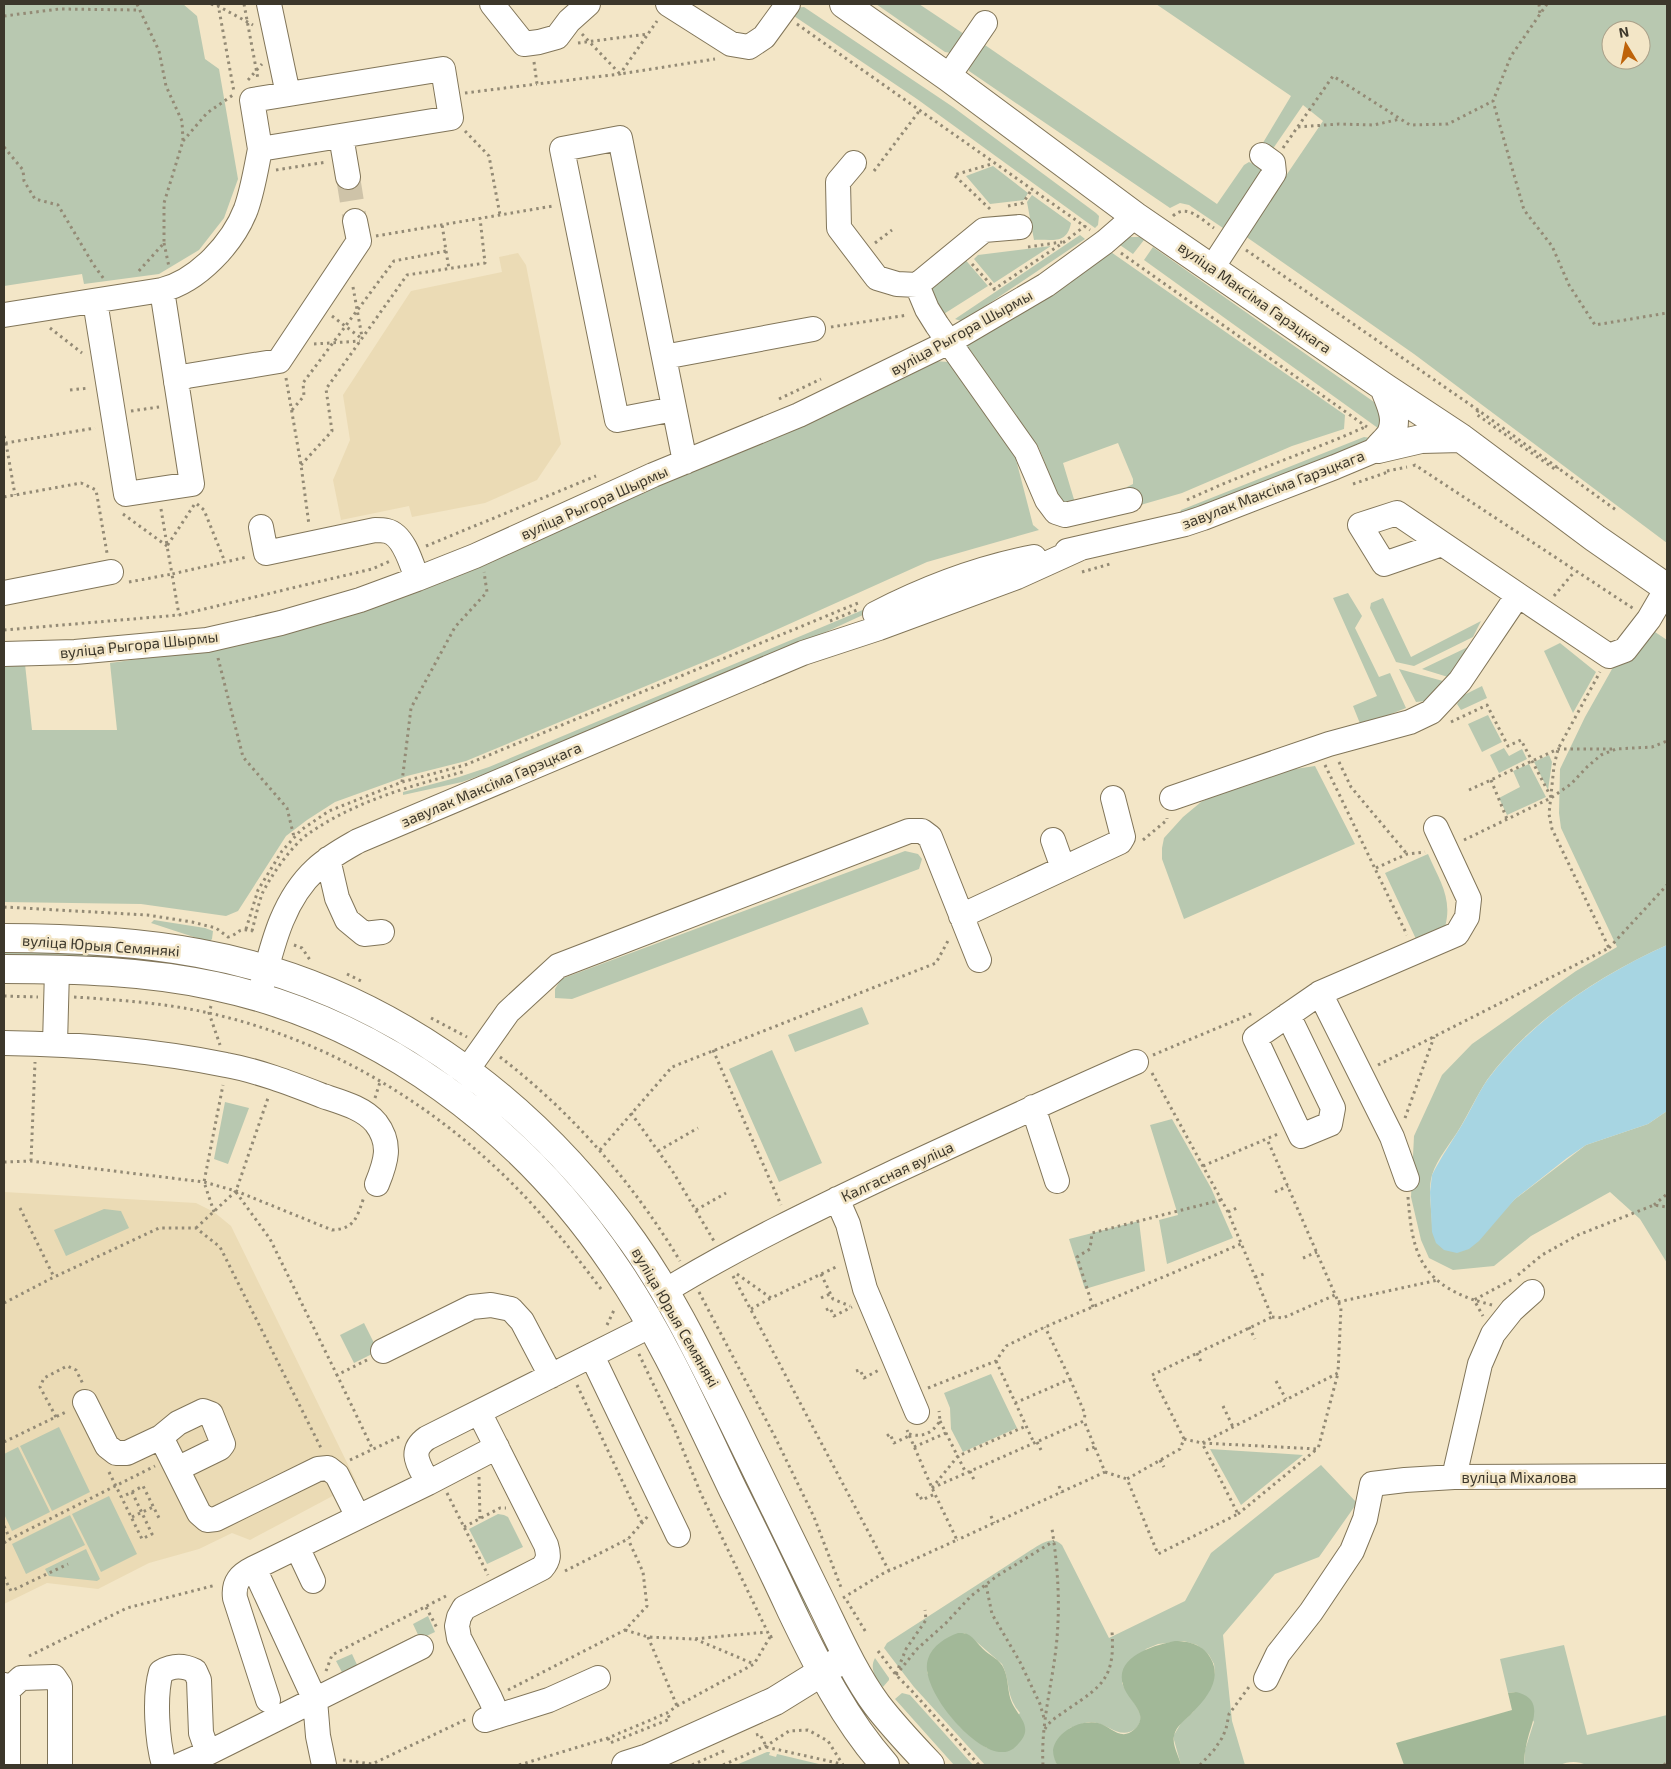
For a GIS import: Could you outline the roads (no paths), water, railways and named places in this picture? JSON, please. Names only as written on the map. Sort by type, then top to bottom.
[{"type":"main road","name":"вуліца Максіма Гарэцкага","points":[[844,4],[948,77],[1135,216],[1461,438],[1595,538],[1667,588]]},
{"type":"main road","points":[[1383,461],[1394,422],[1394,412],[1384,387]]},
{"type":"main road","points":[[1383,461],[1421,439],[1461,438]]},
{"type":"main road","name":"вуліца Юрыя Семянякі","points":[[4,938],[84,940],[159,947],[222,958],[266,969],[363,1007],[401,1026],[467,1070],[525,1118],[578,1170],[604,1202],[634,1243],[665,1291],[704,1363],[847,1656],[876,1704],[930,1765]]},
{"type":"main road","name":"вуліца Юрыя Семянякі","points":[[4,969],[156,976],[215,986],[258,997],[322,1020],[372,1043],[423,1074],[486,1122],[528,1159],[580,1219],[617,1269],[641,1331],[684,1388],[822,1671],[853,1724],[885,1765]]},
{"type":"main road","points":[[626,1765],[648,1758],[774,1700],[847,1656]]},
{"type":"street","points":[[269,4],[288,94]]},
{"type":"street","points":[[492,4],[524,44],[539,42],[570,33],[588,4]]},
{"type":"street","points":[[669,4],[731,44],[749,47],[764,37],[785,8]]},
{"type":"street","points":[[948,77],[985,23]]},
{"type":"street","points":[[4,315],[162,290],[173,287],[195,275],[214,258],[232,234],[245,211],[254,182],[260,149],[252,100],[254,91],[288,94],[443,69],[451,118],[260,149]]},
{"type":"street","points":[[341,136],[348,178]]},
{"type":"street","points":[[674,409],[617,420],[562,150],[620,138],[685,462]]},
{"type":"street","points":[[1212,268],[1274,173],[1267,159]]},
{"type":"street","points":[[864,168],[838,182],[839,228],[880,287],[897,284],[917,285],[984,230],[1023,237]]},
{"type":"street","name":"вуліца Рыгора Шырмы","points":[[4,654],[75,652],[207,640],[281,624],[360,600],[417,579],[477,555],[652,475],[800,415],[949,342],[1046,285],[1105,242],[1135,216]]},
{"type":"street","points":[[178,393],[187,376],[279,360],[359,241],[355,222]]},
{"type":"street","points":[[917,285],[927,309],[1026,451],[1048,500],[1056,512],[1065,515],[1130,500]]},
{"type":"street","points":[[95,301],[126,494],[192,484],[162,290]]},
{"type":"street","points":[[664,357],[813,330]]},
{"type":"street","name":"завулак Максіма Гарэцкага","points":[[258,997],[274,938],[285,909],[315,870],[328,859],[358,841],[804,653],[881,611],[931,588],[969,574],[1014,562],[1185,524],[1335,467],[1383,461]]},
{"type":"street","points":[[261,527],[266,553],[375,530],[387,530],[398,536],[417,579]]},
{"type":"street","points":[[1442,544],[1609,656],[1626,650],[1649,619],[1667,588]]},
{"type":"street","points":[[4,593],[111,572]]},
{"type":"street","points":[[1172,798],[1323,746],[1410,722],[1431,712],[1460,681],[1518,595]]},
{"type":"street","points":[[962,916],[1120,842],[1122,837],[1113,798]]},
{"type":"street","points":[[1288,1015],[1333,1108],[1330,1124],[1301,1136],[1255,1038],[1320,992],[1458,934],[1468,917],[1469,899],[1436,828]]},
{"type":"street","points":[[467,1070],[508,1012],[558,966],[908,831],[922,831],[930,837],[980,960]]},
{"type":"street","points":[[1052,840],[1063,868]]},
{"type":"street","points":[[328,859],[337,898],[347,920],[364,934],[382,932]]},
{"type":"street","points":[[45,1044],[57,970]]},
{"type":"street","points":[[1320,992],[1395,1145],[1407,1179]]},
{"type":"street","points":[[4,1043],[125,1050],[227,1065],[275,1078],[350,1106],[372,1118],[382,1132],[386,1148],[385,1163],[377,1184]]},
{"type":"street","name":"Калгасная вуліца","points":[[665,1291],[716,1261],[837,1200],[1033,1107],[1136,1062]]},
{"type":"street","points":[[1033,1107],[1057,1181]]},
{"type":"street","points":[[837,1200],[848,1224],[866,1289],[911,1411]]},
{"type":"street","points":[[1454,1478],[1480,1364],[1493,1334],[1512,1310],[1532,1292]]},
{"type":"street","points":[[383,1352],[472,1307],[491,1304],[511,1309],[522,1321],[551,1376]]},
{"type":"street","points":[[434,1480],[417,1459],[416,1451],[418,1444],[641,1331]]},
{"type":"street","points":[[592,1356],[678,1535]]},
{"type":"street","points":[[85,1402],[107,1446],[116,1453],[170,1455],[199,1514],[207,1520],[216,1519],[318,1469],[328,1468],[337,1475],[358,1517]]},
{"type":"street","points":[[479,1412],[488,1452],[549,1554],[548,1561],[542,1568],[464,1608],[459,1618],[457,1626],[459,1638],[491,1711],[549,1700],[598,1678]]},
{"type":"street","points":[[322,1753],[308,1723],[277,1707],[235,1598],[234,1588],[246,1573],[488,1452]]},
{"type":"street","name":"вуліца Міхалова","points":[[1258,1682],[1311,1612],[1352,1551],[1365,1519],[1372,1484],[1405,1480],[1454,1478],[1667,1476]]},
{"type":"street","points":[[297,1547],[313,1581]]},
{"type":"street","points":[[246,1573],[315,1700],[322,1753]]},
{"type":"street","points":[[180,1765],[208,1753],[277,1707],[315,1700],[421,1647]]},
{"type":"street","points":[[164,1765],[159,1748],[157,1684],[161,1672],[170,1667],[185,1666],[196,1671],[199,1680],[201,1733],[208,1753]]},
{"type":"street","points":[[8,1765],[6,1688],[21,1678],[54,1677],[60,1686],[60,1765]]},
{"type":"water","points":[[1667,945],[1667,1111],[1648,1124],[1586,1145],[1515,1199],[1479,1241],[1469,1249],[1457,1253],[1444,1250],[1436,1243],[1432,1232],[1430,1192],[1432,1175],[1488,1079],[1525,1037],[1569,1001],[1617,970]]},
{"type":"tunnel","points":[[348,177],[355,221]]}]
